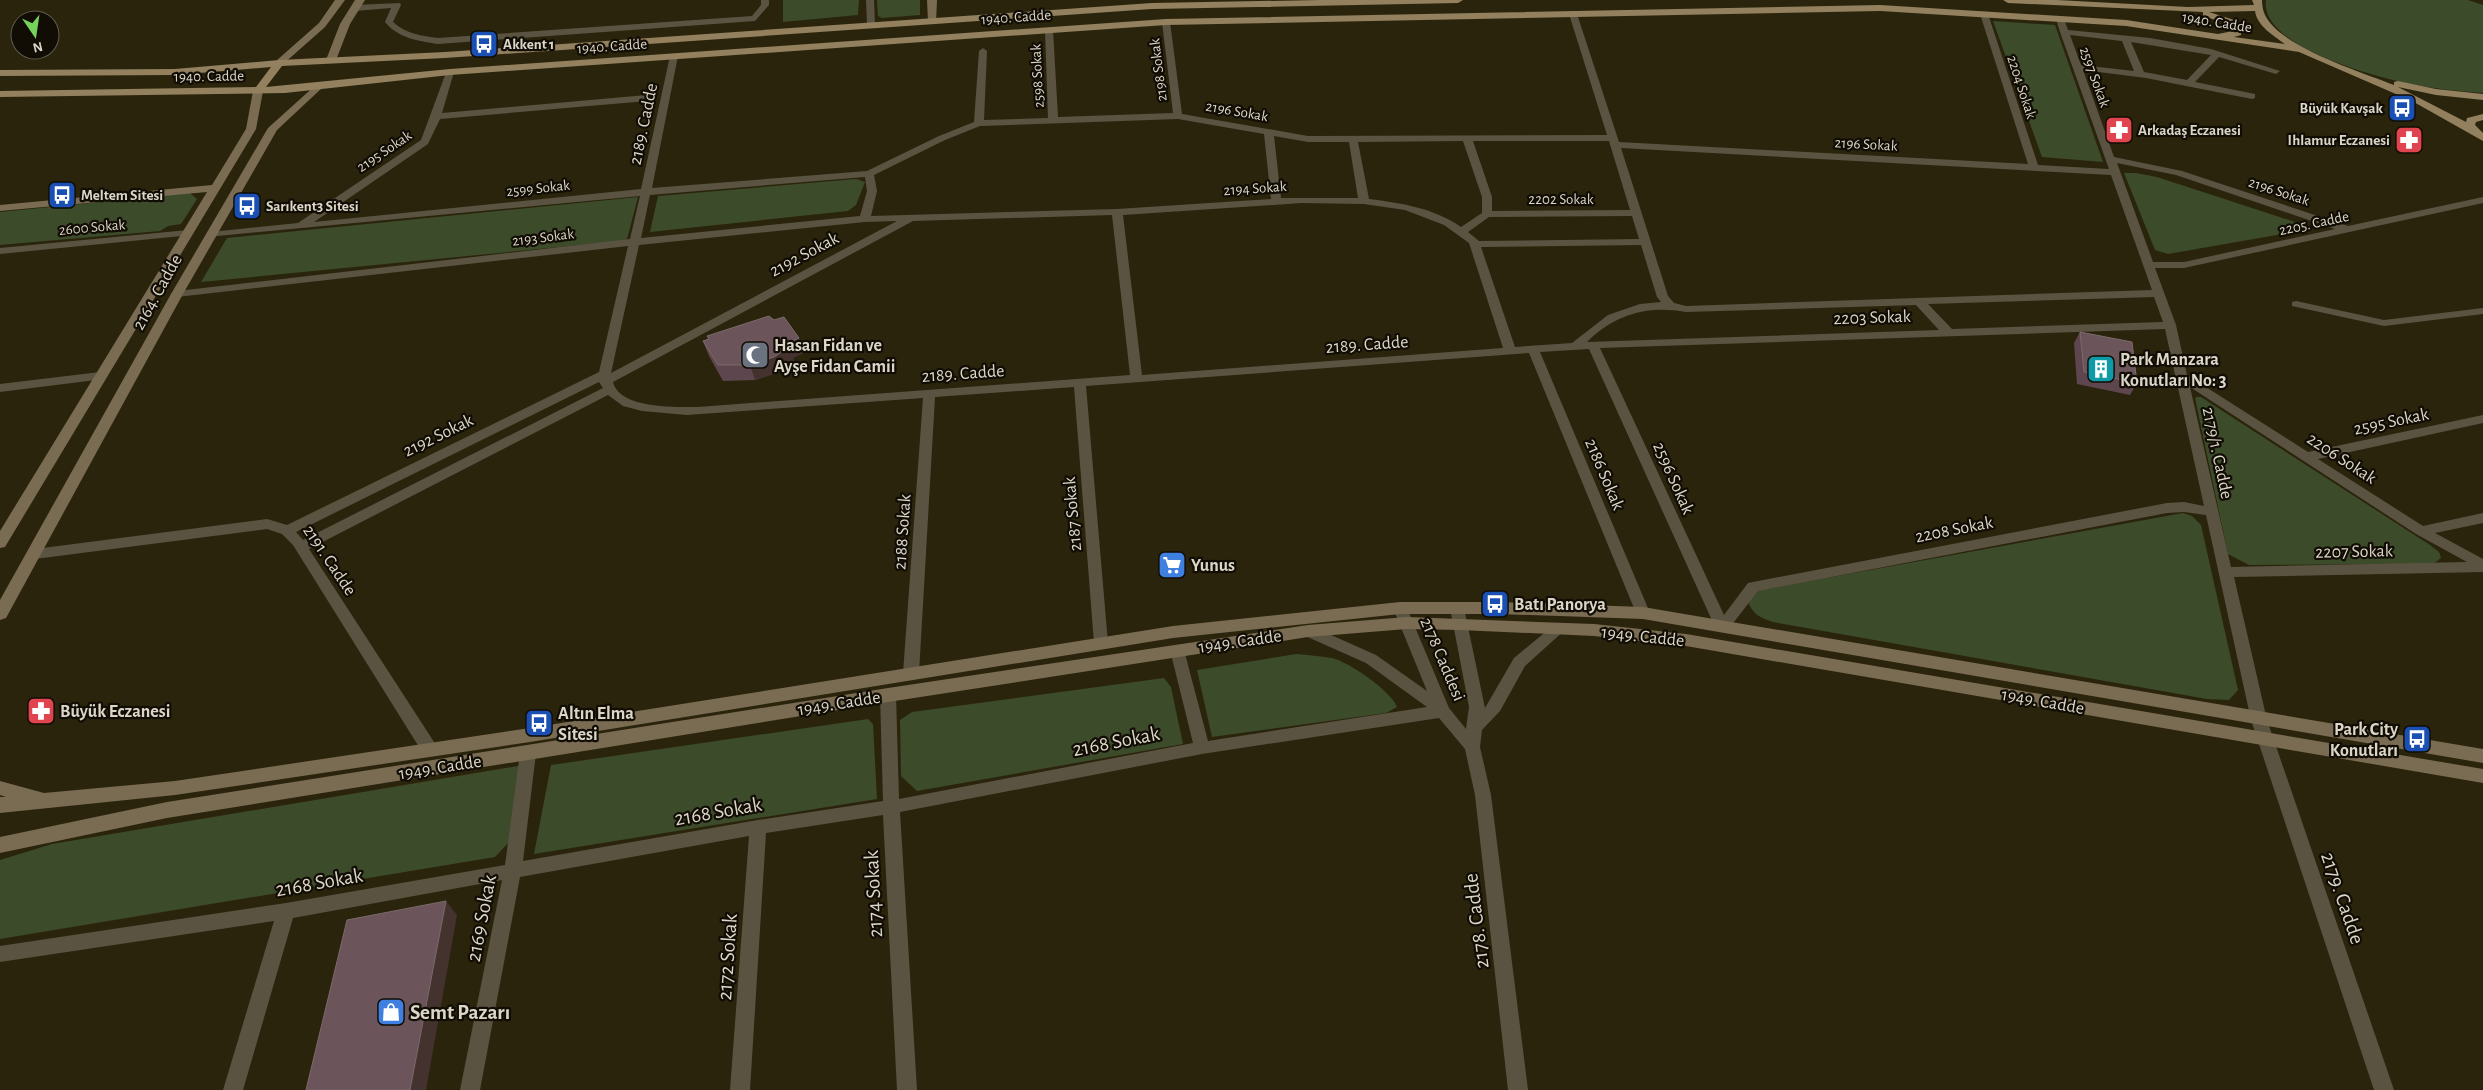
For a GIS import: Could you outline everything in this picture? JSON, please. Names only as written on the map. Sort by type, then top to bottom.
[{"type":"main road","name":"1940. Cadde","points":[[0,73],[175,72],[280,63],[445,55],[1152,6],[1458,0]]},
{"type":"main road","name":"1940. Cadde","points":[[2008,0],[2188,10],[2256,2]]},
{"type":"main road","points":[[2256,2],[2263,21],[2274,31],[2303,50],[2422,102],[2479,135]]},
{"type":"main road","name":"1940. Cadde","points":[[0,94],[258,91],[323,78],[450,72],[1166,22],[1328,20],[1845,7],[2126,24],[2303,50]]},
{"type":"main road","points":[[2188,10],[2218,17],[2238,28],[2238,34],[2228,36],[2200,35]]},
{"type":"main road","points":[[323,78],[331,60]]},
{"type":"main road","name":"2164. Cadde","points":[[258,91],[280,63]]},
{"type":"main road","points":[[2351,71],[2407,86],[2483,97]]},
{"type":"main road","points":[[2479,135],[2470,125],[2471,120],[2483,117]]},
{"type":"street","name":"2164. Cadde","points":[[280,63],[322,25],[340,0]]},
{"type":"street","points":[[400,2],[389,22],[396,29],[420,39],[438,41],[755,18],[765,5],[765,0]]},
{"type":"street","points":[[870,0],[871,25]]},
{"type":"street","points":[[932,0],[933,21]]},
{"type":"street","points":[[331,60],[340,35],[358,4],[400,2]]},
{"type":"street","points":[[1573,14],[1663,297],[1668,304]]},
{"type":"street","name":"2204 Sokak","points":[[1984,14],[2034,167]]},
{"type":"street","name":"2597 Sokak","points":[[2060,19],[2116,172]]},
{"type":"street","name":"2198 Sokak","points":[[1166,22],[1178,116]]},
{"type":"street","name":"2598 Sokak","points":[[1049,30],[1053,121]]},
{"type":"street","points":[[2064,32],[2126,39],[2217,54],[2276,71]]},
{"type":"street","points":[[2126,39],[2140,74]]},
{"type":"street","points":[[979,124],[983,51]]},
{"type":"street","points":[[2189,83],[2217,54]]},
{"type":"street","name":"2189. Cadde","points":[[674,56],[646,192],[633,242],[607,382],[627,404],[650,410],[683,411],[1576,346]]},
{"type":"street","points":[[2077,67],[2140,74],[2252,96]]},
{"type":"street","name":"2195 Sokak","points":[[299,227],[425,142],[436,116],[450,72]]},
{"type":"street","name":"2164. Cadde","points":[[0,614],[35,554],[177,294],[273,128],[323,78]]},
{"type":"street","name":"2164. Cadde","points":[[0,543],[251,129],[258,91]]},
{"type":"street","points":[[436,116],[647,98]]},
{"type":"street","name":"2196 Sokak","points":[[869,174],[942,138],[979,124],[1178,116],[1308,139],[1613,141],[2116,172]]},
{"type":"street","points":[[1269,132],[1276,202]]},
{"type":"street","points":[[1353,139],[1364,201]]},
{"type":"street","points":[[1461,232],[1487,214],[1487,197],[1467,139]]},
{"type":"street","name":"2196 Sokak","points":[[2111,159],[2178,173],[2351,230]]},
{"type":"street","name":"2179/1. Cadde","points":[[2116,172],[2160,293],[2184,378],[2259,720]]},
{"type":"street","points":[[865,219],[872,191],[869,174]]},
{"type":"street","name":"2599 Sokak","points":[[211,235],[646,192],[869,174]]},
{"type":"street","points":[[0,208],[216,188]]},
{"type":"street","name":"2205. Cadde","points":[[2150,265],[2184,265],[2483,200]]},
{"type":"street","name":"2194 Sokak","points":[[914,216],[1117,212],[1276,202],[1364,201],[1407,207],[1448,223],[1476,244]]},
{"type":"street","points":[[1117,212],[1136,378]]},
{"type":"street","name":"2202 Sokak","points":[[1487,214],[1636,213]]},
{"type":"street","name":"2193 Sokak","points":[[177,294],[633,242],[865,219],[914,216]]},
{"type":"street","name":"2192 Sokak","points":[[301,546],[914,216]]},
{"type":"street","name":"2600 Sokak","points":[[0,251],[188,233]]},
{"type":"street","points":[[1510,351],[1476,244],[1645,242]]},
{"type":"street","name":"2203 Sokak","points":[[1576,346],[1601,323],[1620,312],[1668,304],[1686,309],[2160,293]]},
{"type":"street","points":[[1919,301],[1948,332]]},
{"type":"street","points":[[2296,304],[2384,323],[2483,311]]},
{"type":"street","name":"2203 Sokak","points":[[1576,346],[2170,325]]},
{"type":"street","name":"2596 Sokak","points":[[1593,345],[1722,627]]},
{"type":"street","name":"2186 Sokak","points":[[1533,349],[1643,613]]},
{"type":"street","points":[[0,388],[100,376]]},
{"type":"street","name":"2206 Sokak","points":[[2184,378],[2421,531],[2483,566]]},
{"type":"street","name":"2192 Sokak","points":[[288,530],[607,382]]},
{"type":"street","name":"2187 Sokak","points":[[1080,382],[1101,643]]},
{"type":"street","name":"2188 Sokak","points":[[911,673],[930,394]]},
{"type":"street","name":"2595 Sokak","points":[[2306,457],[2483,419]]},
{"type":"street","name":"2208 Sokak","points":[[1722,627],[1753,587],[2167,508],[2184,507],[2213,512]]},
{"type":"street","points":[[2421,531],[2483,518]]},
{"type":"street","name":"2191. Cadde","points":[[35,554],[267,524],[288,530],[301,546],[430,750]]},
{"type":"street","name":"2207 Sokak","points":[[2226,572],[2483,566]]},
{"type":"street","name":"1949. Cadde","points":[[0,805],[175,788],[430,750],[1216,626],[1404,615],[1458,616],[1582,610],[1643,613],[2259,720],[2483,756]]},
{"type":"street","name":"1949. Cadde","points":[[4,845],[167,810],[1404,615]]},
{"type":"street","name":"2178 Caddesi","points":[[1404,615],[1443,711],[1472,747]]},
{"type":"street","points":[[1458,616],[1477,707],[1472,747]]},
{"type":"street","name":"1949. Cadde","points":[[1458,616],[1559,629],[1686,640],[2483,776]]},
{"type":"street","points":[[1476,726],[1493,710],[1514,670],[1526,654],[1559,629]]},
{"type":"street","points":[[1308,631],[1371,659],[1443,711]]},
{"type":"street","points":[[1177,650],[1202,748]]},
{"type":"street","name":"2174 Sokak","points":[[888,695],[890,807],[907,1090]]},
{"type":"street","name":"2168 Sokak","points":[[0,954],[286,911],[758,826],[890,807],[1202,748],[1443,711]]},
{"type":"street","name":"2179. Cadde","points":[[2259,720],[2384,1090]]},
{"type":"street","name":"2178. Cadde","points":[[1472,747],[1482,795],[1518,1090]]},
{"type":"street","name":"2169 Sokak","points":[[470,1090],[513,870],[528,753]]},
{"type":"street","points":[[0,788],[58,800]]},
{"type":"street","name":"2172 Sokak","points":[[740,1090],[758,826]]},
{"type":"street","points":[[233,1090],[286,911]]},
{"type":"green space","points":[[783,0],[859,0],[858,15],[783,22]]},
{"type":"green space","points":[[877,0],[920,0],[920,15],[882,18],[878,16]]},
{"type":"green space","points":[[2266,0],[2468,0],[2483,5],[2483,93],[2411,84],[2373,74],[2323,57],[2281,32],[2269,17]]},
{"type":"green space","points":[[1993,21],[2055,25],[2103,162],[2042,157]]},
{"type":"green space","points":[[2124,173],[2157,177],[2301,224],[2305,230],[2168,254],[2155,250]]},
{"type":"green space","points":[[856,179],[865,182],[856,205],[848,211],[650,232],[658,196]]},
{"type":"green space","points":[[190,193],[197,199],[181,224],[168,226],[160,231],[0,245],[0,212]]},
{"type":"green space","points":[[638,197],[627,239],[622,241],[201,282],[227,238]]},
{"type":"green space","points":[[2201,397],[2430,545],[2439,552],[2441,558],[2433,564],[2249,565],[2228,554],[2195,398]]},
{"type":"green space","points":[[2183,513],[2192,516],[2201,525],[2238,690],[2229,700],[2207,699],[1773,622],[1758,615],[1752,610],[1748,602],[1755,591]]},
{"type":"green space","points":[[1296,654],[1332,658],[1348,665],[1369,678],[1387,693],[1397,707],[1386,713],[1212,737],[1197,670]]},
{"type":"green space","points":[[1164,678],[1171,687],[1183,744],[917,791],[901,776],[900,720],[912,712]]},
{"type":"green space","points":[[868,719],[873,724],[877,799],[534,854],[551,765]]},
{"type":"green space","points":[[524,765],[511,840],[495,857],[0,939],[0,860],[52,844]]},
{"type":"building","points":[[769,316],[774,320],[784,317],[799,338],[789,343],[789,347],[774,357],[750,365],[718,365],[703,341],[709,339],[707,336]]},
{"type":"building","points":[[2080,332],[2132,342],[2137,383],[2084,372]]},
{"type":"building","name":"Semt Pazarı","points":[[446,901],[410,1090],[306,1090],[347,920]]},
{"type":"place","name":"Akkent 1","points":[[484,44]]},
{"type":"place","name":"Büyük Kavşak","points":[[2402,108]]},
{"type":"place","name":"Arkadaş Eczanesi","points":[[2119,130]]},
{"type":"place","name":"Ihlamur Eczanesi","points":[[2409,140]]},
{"type":"place","name":"Meltem Sitesi","points":[[62,195]]},
{"type":"place","name":"Sarıkent3 Sitesi","points":[[247,206]]},
{"type":"place","name":"Hasan Fidan ve Ayşe Fidan Camii","points":[[755,355]]},
{"type":"place","name":"Park Manzara Konutları No: 3","points":[[2101,369]]},
{"type":"place","name":"Yunus","points":[[1172,565]]},
{"type":"place","name":"Batı Panorya","points":[[1495,604]]},
{"type":"place","name":"Büyük Eczanesi","points":[[41,711]]},
{"type":"place","name":"Altın Elma Sitesi","points":[[539,723]]},
{"type":"place","name":"Park City Konutları","points":[[2417,739]]},
{"type":"place","name":"Semt Pazarı","points":[[391,1012]]}]
